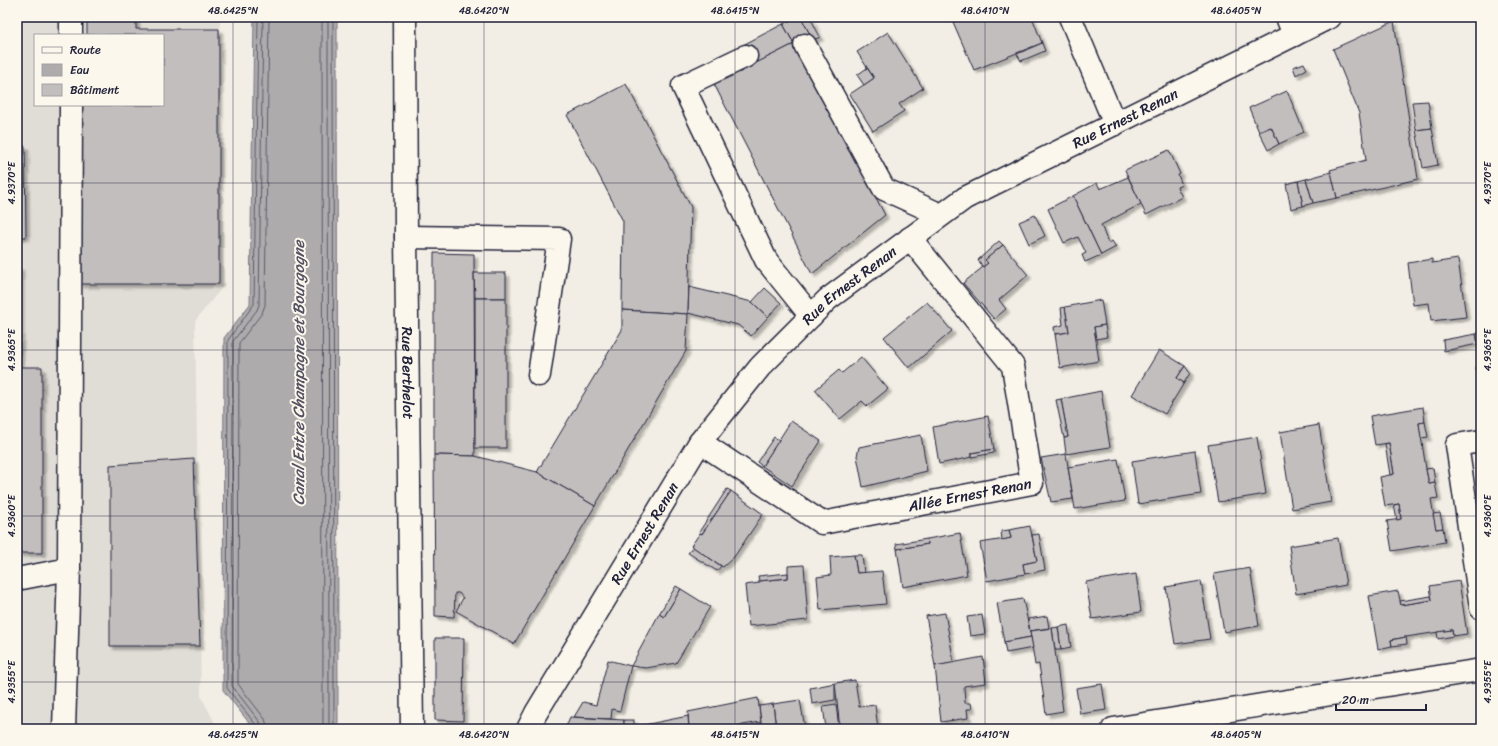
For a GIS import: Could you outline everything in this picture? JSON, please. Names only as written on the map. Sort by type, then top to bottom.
[{"type":"street","points":[[71,17],[71,34]]},
{"type":"street","name":"Rue Berthelot","points":[[405,17],[412,729]]},
{"type":"street","points":[[1070,17],[1115,124]]},
{"type":"street","name":"Rue Ernest Renan","points":[[528,729],[536,713],[700,442],[760,367],[828,299],[965,198],[1115,124],[1291,26],[1330,17]]},
{"type":"street","points":[[805,45],[884,189],[941,215]]},
{"type":"street","points":[[746,56],[682,86],[766,260],[811,316]]},
{"type":"street","points":[[64,729],[69,569],[71,106]]},
{"type":"street","points":[[406,237],[559,239],[539,375]]},
{"type":"street","name":"Allée Ernest Renan","points":[[700,442],[822,523],[1032,483],[1013,366],[910,238]]},
{"type":"street","points":[[1481,441],[1457,445],[1481,608]]},
{"type":"street","points":[[17,579],[69,569]]},
{"type":"street","points":[[1115,729],[1481,670]]},
{"type":"shaded area","points":[[17,17],[220,17],[224,285],[195,321],[201,696],[218,729],[17,729]]},
{"type":"water","name":"Canal Entre Champagne et Bourgogne","points":[[254,17],[337,17],[338,729],[254,729],[223,690],[224,338],[250,304]]},
{"type":"building","points":[[87,17],[136,17],[136,29],[219,29],[219,284],[80,284],[80,106],[164,106],[164,34],[87,34]]},
{"type":"building","points":[[797,17],[801,17],[813,40],[797,49],[783,24]]},
{"type":"building","points":[[801,17],[810,17],[820,37],[813,40]]},
{"type":"building","points":[[965,17],[1032,17],[1042,43],[974,70],[953,22]]},
{"type":"building","points":[[1394,21],[1418,179],[1337,198],[1330,170],[1366,160],[1359,113],[1333,49]]},
{"type":"building","points":[[783,24],[794,44],[751,66],[741,46]]},
{"type":"building","points":[[888,32],[923,88],[899,104],[904,111],[873,131],[850,94],[874,78],[857,52]]},
{"type":"building","points":[[1042,43],[1045,51],[1021,61],[1017,54]]},
{"type":"building","points":[[794,44],[885,215],[812,274],[714,84]]},
{"type":"building","points":[[1304,63],[1307,69],[1296,75],[1293,67]]},
{"type":"building","points":[[867,68],[874,78],[864,85],[857,75]]},
{"type":"building","points":[[626,84],[691,207],[688,314],[622,310],[623,221],[567,115]]},
{"type":"building","points":[[1287,91],[1304,132],[1279,144],[1271,127],[1259,132],[1249,108]]},
{"type":"building","points":[[1428,101],[1432,128],[1416,130],[1412,102]]},
{"type":"building","points":[[1271,127],[1279,144],[1268,150],[1259,132]]},
{"type":"building","points":[[1432,128],[1438,165],[1423,168],[1416,130]]},
{"type":"building","points":[[17,146],[25,146],[26,237],[17,237]]},
{"type":"building","points":[[1169,150],[1180,174],[1178,175],[1182,185],[1177,187],[1182,197],[1146,215],[1125,170]]},
{"type":"building","points":[[1331,172],[1337,198],[1313,203],[1306,179]]},
{"type":"building","points":[[1128,177],[1141,204],[1101,225],[1108,243],[1112,241],[1116,247],[1101,255],[1073,196],[1097,183],[1100,189]]},
{"type":"building","points":[[1306,179],[1313,203],[1303,206],[1298,181]]},
{"type":"building","points":[[1298,181],[1303,206],[1291,209],[1286,184]]},
{"type":"building","points":[[1073,196],[1101,255],[1085,262],[1082,255],[1086,253],[1078,237],[1064,243],[1048,209]]},
{"type":"building","points":[[1035,215],[1045,236],[1029,244],[1019,222]]},
{"type":"building","points":[[999,241],[1003,245],[985,260],[988,263],[983,267],[978,260]]},
{"type":"building","points":[[1003,245],[1028,275],[999,300],[1006,309],[994,319],[963,283],[988,263],[985,260]]},
{"type":"building","points":[[434,253],[474,254],[475,456],[434,455]]},
{"type":"building","points":[[1432,259],[1432,263],[1458,259],[1466,317],[1431,321],[1429,303],[1413,305],[1408,263]]},
{"type":"building","points":[[17,267],[20,267],[20,367],[42,367],[42,553],[17,553]]},
{"type":"building","points":[[474,273],[506,273],[506,298],[475,298]]},
{"type":"building","points":[[689,287],[752,302],[768,317],[751,336],[738,325],[688,313]]},
{"type":"building","points":[[765,288],[781,303],[768,317],[752,302]]},
{"type":"building","points":[[475,298],[506,298],[506,448],[475,448]]},
{"type":"building","points":[[1101,300],[1105,325],[1094,327],[1099,361],[1060,368],[1055,334],[1069,332],[1065,307]]},
{"type":"building","points":[[927,302],[952,331],[909,368],[884,337]]},
{"type":"building","points":[[1065,307],[1069,332],[1055,334],[1054,327],[1063,325],[1061,308]]},
{"type":"building","points":[[622,310],[688,314],[686,351],[595,506],[537,472],[622,330]]},
{"type":"building","points":[[1105,325],[1107,337],[1096,339],[1094,327]]},
{"type":"building","points":[[1481,332],[1481,343],[1478,344],[1476,334]]},
{"type":"building","points":[[1476,334],[1478,344],[1444,351],[1443,340]]},
{"type":"building","points":[[1159,350],[1185,366],[1177,378],[1184,383],[1165,414],[1132,395]]},
{"type":"building","points":[[861,357],[888,389],[867,406],[862,401],[840,419],[815,390],[839,370],[842,373]]},
{"type":"building","points":[[1185,366],[1190,373],[1184,383],[1177,378]]},
{"type":"building","points":[[1481,366],[1481,381],[1478,381],[1476,367]]},
{"type":"building","points":[[1101,391],[1110,447],[1066,454],[1064,438],[1068,437],[1061,399]]},
{"type":"building","points":[[1061,399],[1068,437],[1064,438],[1056,400]]},
{"type":"building","points":[[1423,407],[1425,422],[1419,423],[1426,469],[1429,484],[1435,483],[1438,498],[1431,499],[1436,529],[1443,528],[1445,542],[1392,551],[1387,521],[1401,519],[1399,504],[1385,506],[1380,477],[1394,474],[1389,443],[1375,445],[1370,416]]},
{"type":"building","points":[[988,416],[994,449],[972,453],[972,457],[939,464],[933,427]]},
{"type":"building","points":[[791,421],[821,441],[792,486],[762,466]]},
{"type":"building","points":[[1425,422],[1428,437],[1421,438],[1419,423]]},
{"type":"building","points":[[1319,425],[1331,502],[1292,509],[1280,432]]},
{"type":"building","points":[[921,435],[927,471],[863,487],[857,456],[859,447]]},
{"type":"building","points":[[774,437],[779,440],[762,466],[757,462]]},
{"type":"building","points":[[1257,437],[1266,494],[1218,502],[1208,445]]},
{"type":"building","points":[[1389,443],[1394,474],[1390,475],[1385,444]]},
{"type":"building","points":[[994,449],[994,453],[972,457],[972,453]]},
{"type":"building","points":[[1195,451],[1201,494],[1138,504],[1132,461]]},
{"type":"building","points":[[1066,454],[1073,499],[1051,502],[1041,458]]},
{"type":"building","points":[[434,455],[475,456],[537,472],[595,506],[514,644],[456,611],[463,598],[459,593],[455,593],[454,617],[435,616]]},
{"type":"building","points":[[194,459],[200,646],[110,646],[110,465]]},
{"type":"building","points":[[1118,459],[1125,501],[1075,509],[1068,467]]},
{"type":"building","points":[[1433,468],[1435,483],[1429,484],[1426,469]]},
{"type":"building","points":[[727,489],[731,491],[702,534],[699,532]]},
{"type":"building","points":[[731,491],[763,514],[734,557],[723,567],[691,546],[700,533],[702,534]]},
{"type":"building","points":[[1399,504],[1401,519],[1397,520],[1394,505]]},
{"type":"building","points":[[1440,513],[1443,528],[1436,529],[1433,514]]},
{"type":"building","points":[[1030,526],[1037,561],[1023,564],[1025,574],[987,581],[980,543],[1011,538],[1009,530]]},
{"type":"building","points":[[1009,530],[1011,538],[1002,540],[1001,531]]},
{"type":"building","points":[[960,533],[967,575],[903,587],[897,549],[928,544],[927,539]]},
{"type":"building","points":[[1039,534],[1045,570],[1025,574],[1023,564],[1037,561],[1032,535]]},
{"type":"building","points":[[1338,538],[1346,585],[1296,594],[1289,546]]},
{"type":"building","points":[[927,539],[928,544],[897,549],[896,544]]},
{"type":"building","points":[[693,547],[721,566],[717,571],[688,553]]},
{"type":"building","points":[[854,555],[862,555],[864,573],[857,573]]},
{"type":"building","points":[[854,555],[857,573],[882,571],[886,604],[820,610],[817,577],[831,575],[830,557]]},
{"type":"building","points":[[804,565],[808,620],[749,626],[745,585],[759,583],[759,581],[788,578],[788,566]]},
{"type":"building","points":[[1250,568],[1259,626],[1224,632],[1214,574]]},
{"type":"building","points":[[788,573],[788,578],[759,581],[758,576]]},
{"type":"building","points":[[1136,574],[1141,612],[1092,619],[1086,582]]},
{"type":"building","points":[[1201,581],[1210,639],[1175,644],[1166,587]]},
{"type":"building","points":[[1459,581],[1467,634],[1453,636],[1452,630],[1406,637],[1391,640],[1392,646],[1378,649],[1369,596],[1398,591],[1401,605],[1432,600],[1430,586]]},
{"type":"building","points":[[676,586],[681,589],[664,617],[659,614]]},
{"type":"building","points":[[681,589],[710,607],[676,663],[646,668],[631,666],[659,614],[664,617]]},
{"type":"building","points":[[1431,596],[1432,600],[1401,605],[1400,601]]},
{"type":"building","points":[[1023,599],[1031,637],[1004,642],[997,603]]},
{"type":"building","points":[[945,613],[954,663],[935,666],[926,616]]},
{"type":"building","points":[[982,615],[985,634],[970,636],[967,617]]},
{"type":"building","points":[[1047,616],[1049,628],[1030,631],[1028,619]]},
{"type":"building","points":[[1068,625],[1071,648],[1061,650],[1058,627]]},
{"type":"building","points":[[1058,627],[1061,650],[1055,650],[1052,628]]},
{"type":"building","points":[[1052,628],[1063,711],[1046,714],[1039,664],[1035,665],[1030,631]]},
{"type":"building","points":[[1452,630],[1453,636],[1438,639],[1437,632]]},
{"type":"building","points":[[1031,637],[1033,648],[1006,653],[1004,642]]},
{"type":"building","points":[[1406,637],[1407,644],[1392,646],[1391,640]]},
{"type":"building","points":[[435,638],[464,638],[463,721],[435,720]]},
{"type":"building","points":[[983,657],[986,683],[964,686],[965,703],[971,703],[972,709],[967,709],[968,718],[941,722],[935,666]]},
{"type":"building","points":[[608,660],[631,666],[620,711],[612,709],[611,719],[574,717],[583,702],[596,705]]},
{"type":"building","points":[[855,680],[859,707],[875,705],[878,729],[840,729],[835,683]]},
{"type":"building","points":[[835,683],[835,700],[812,704],[810,688]]},
{"type":"building","points":[[1102,684],[1106,710],[1080,714],[1076,688]]},
{"type":"building","points":[[758,698],[761,722],[719,729],[689,729],[688,712]]},
{"type":"building","points":[[800,700],[805,728],[776,729],[773,704]]},
{"type":"building","points":[[773,704],[776,729],[762,729],[759,706]]},
{"type":"building","points":[[836,704],[839,729],[826,729],[823,706]]},
{"type":"building","points":[[688,716],[689,729],[634,729],[634,727]]},
{"type":"building","points":[[570,717],[624,720],[624,729],[565,729]]},
{"type":"building","points":[[624,720],[634,720],[634,729],[624,729]]}]
